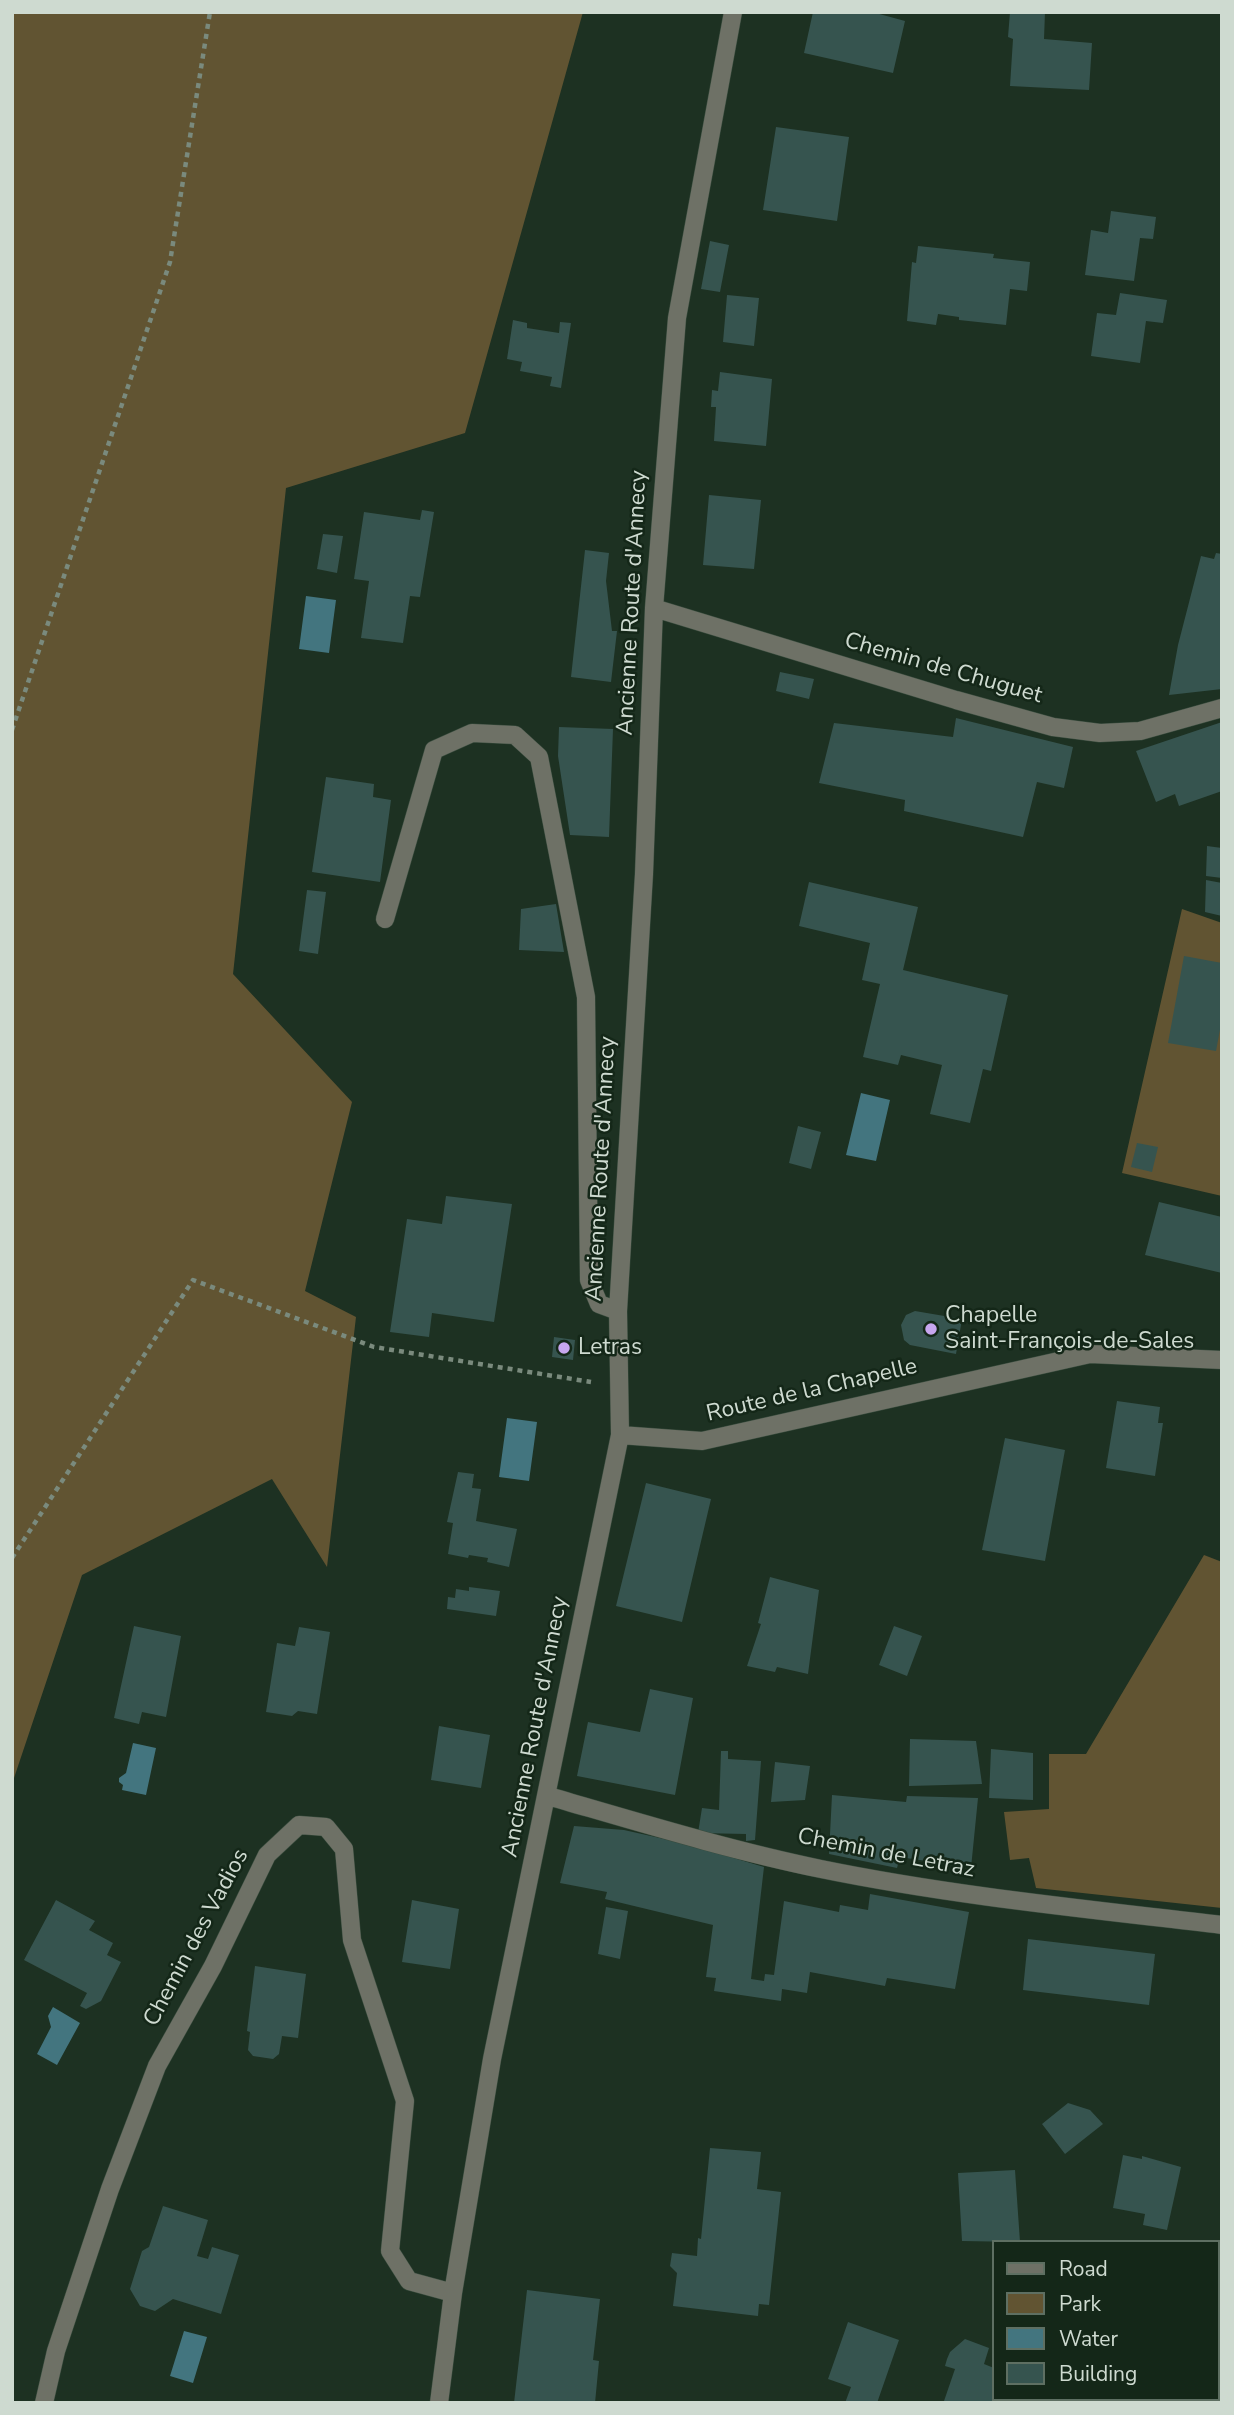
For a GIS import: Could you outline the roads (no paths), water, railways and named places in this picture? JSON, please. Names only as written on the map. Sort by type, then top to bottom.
[{"type":"street","name":"Ancienne Route d'Annecy","points":[[439,2403],[453,2293],[492,2059],[620,1435],[618,1311],[643,888],[654,608],[677,318],[733,12]]},
{"type":"street","name":"Chemin de Chuguet","points":[[654,608],[1053,727],[1100,733],[1140,731],[1222,708]]},
{"type":"street","points":[[385,919],[434,750],[472,733],[515,735],[539,757],[586,997],[589,1280],[599,1304],[618,1311]]},
{"type":"street","name":"Route de la Chapelle","points":[[620,1435],[702,1441],[1090,1353],[1222,1360]]},
{"type":"street","name":"Chemin de Letraz","points":[[548,1796],[695,1839],[821,1869],[987,1898],[1222,1925]]},
{"type":"street","name":"Chemin des Vadios","points":[[44,2403],[56,2351],[110,2189],[156,2066],[213,1966],[267,1855],[299,1825],[326,1827],[344,1849],[352,1940],[405,2101],[390,2251],[409,2281],[453,2293]]},
{"type":"water","points":[[306,596],[336,600],[329,653],[299,649]]},
{"type":"water","points":[[861,1093],[890,1100],[876,1161],[846,1155]]},
{"type":"water","points":[[507,1418],[537,1422],[529,1481],[499,1477]]},
{"type":"water","points":[[133,1743],[156,1748],[146,1795],[122,1790],[123,1785],[119,1782],[119,1778],[126,1773]]},
{"type":"water","points":[[53,2007],[80,2023],[57,2065],[37,2054],[51,2027],[48,2016]]},
{"type":"water","points":[[184,2331],[207,2337],[193,2383],[170,2376]]},
{"type":"place","name":"Chapelle Saint-François-de-Sales","points":[[931,1329]]},
{"type":"place","name":"Letras","points":[[564,1348]]}]
